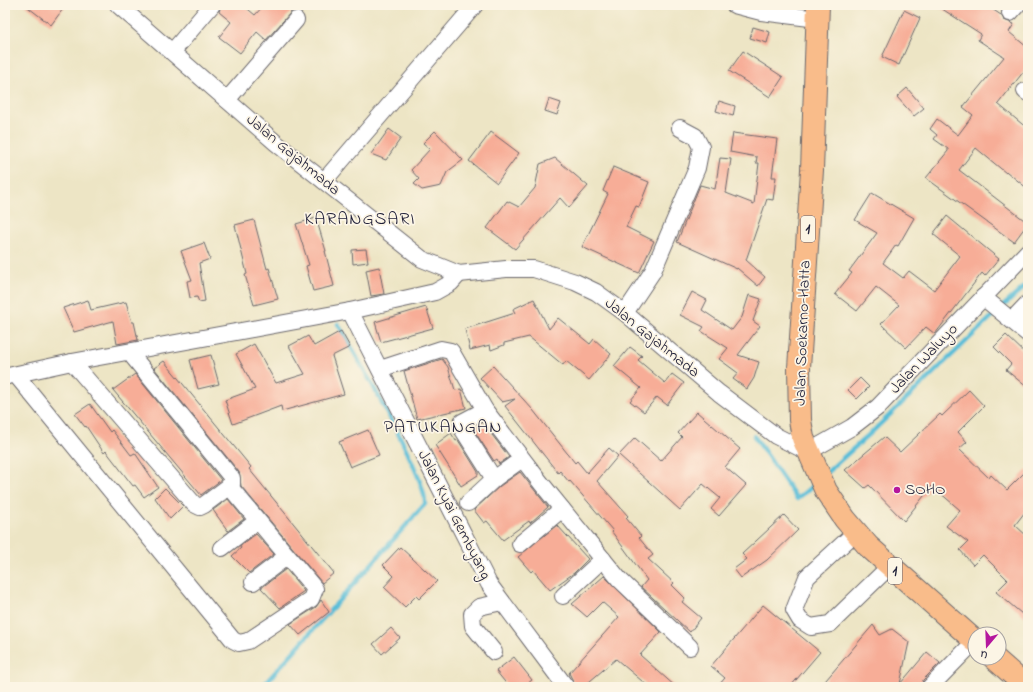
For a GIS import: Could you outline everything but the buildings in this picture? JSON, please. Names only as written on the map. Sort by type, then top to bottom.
[{"type":"highway","name":"Jalan Soekarno-Hatta","points":[[818,12],[812,170],[799,368],[800,420],[811,458],[826,491],[856,532],[868,546],[967,634]]},
{"type":"highway","points":[[1003,666],[1027,687]]},
{"type":"street","name":"Jalan Gajahmada","points":[[118,5],[173,51],[276,143],[422,259],[459,274],[506,269],[534,269],[575,282],[596,292],[625,313],[684,364],[749,416],[776,436],[811,458]]},
{"type":"street","points":[[173,51],[212,5]]},
{"type":"street","points":[[324,181],[475,5]]},
{"type":"street","points":[[734,5],[761,12],[818,12]]},
{"type":"street","points":[[227,100],[296,20]]},
{"type":"street","points":[[625,313],[653,272],[697,168],[701,147],[695,136],[680,128]]},
{"type":"street","name":"Jalan Waluyo","points":[[811,458],[878,407],[987,300],[1028,251]]},
{"type":"street","points":[[229,486],[315,589],[313,596],[248,641],[239,643],[234,640],[10,376],[72,362],[350,311],[435,292],[451,283],[459,274]]},
{"type":"street","points":[[987,300],[1028,334]]},
{"type":"street","points":[[1009,318],[1028,303]]},
{"type":"street","name":"Jalan Kyai Gembyang","points":[[350,311],[489,584],[566,687]]},
{"type":"street","points":[[380,369],[441,349],[451,351],[485,410],[602,559],[619,579],[690,648]]},
{"type":"street","points":[[72,362],[148,452],[197,506],[204,505],[232,484],[232,478],[129,352]]},
{"type":"street","points":[[485,410],[462,422],[461,427],[494,479]]},
{"type":"street","points":[[468,503],[494,479],[522,459]]},
{"type":"street","points":[[520,544],[562,509]]},
{"type":"street","points":[[222,548],[257,521]]},
{"type":"street","points":[[856,532],[807,577],[794,610],[800,620],[812,627],[830,624],[890,566]]},
{"type":"street","points":[[253,582],[286,556]]},
{"type":"street","points":[[563,596],[602,559]]},
{"type":"street","points":[[494,652],[473,626],[472,614],[479,607],[502,602]]},
{"type":"street","points":[[930,687],[967,649]]},
{"type":"waterway","points":[[825,474],[873,431],[1028,284]]},
{"type":"waterway","points":[[262,687],[425,504],[423,490],[403,444],[374,387],[338,324]]},
{"type":"waterway","points":[[754,436],[797,499],[817,482]]},
{"type":"place","name":"SOHO","points":[[897,490]]},
{"type":"district","name":"KARANGSARI","points":[[360,220]]},
{"type":"district","name":"PATUKANGAN","points":[[443,428]]}]
